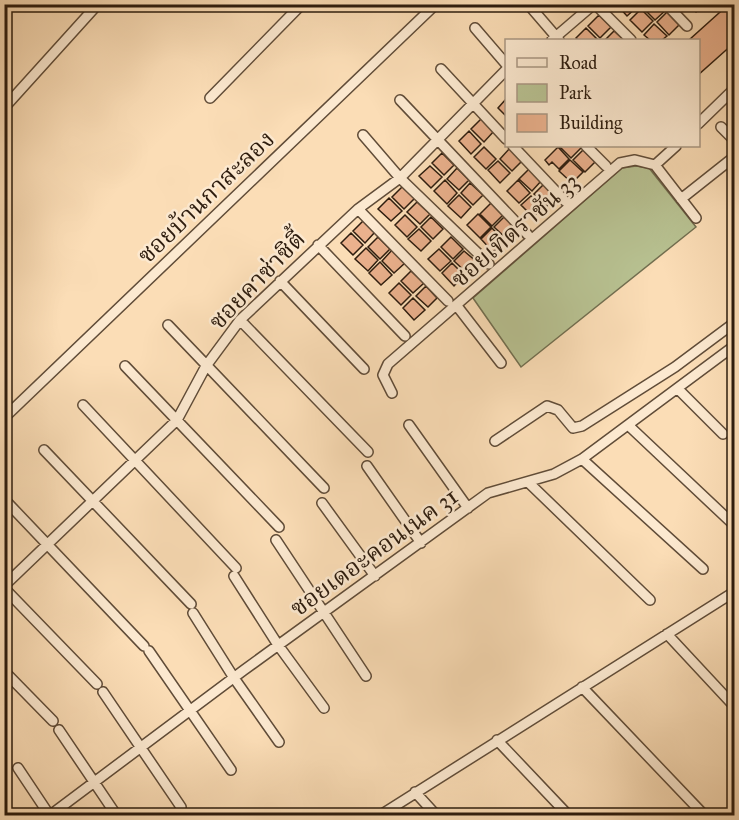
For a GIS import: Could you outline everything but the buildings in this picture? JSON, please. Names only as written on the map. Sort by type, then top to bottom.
[{"type":"street","points":[[4,108],[98,4]]},
{"type":"street","points":[[210,98],[302,4]]},
{"type":"street","name":"ซอยบ้านกาสะลอง","points":[[4,418],[436,4]]},
{"type":"street","points":[[528,4],[555,39]]},
{"type":"street","points":[[557,39],[594,4],[630,39]]},
{"type":"street","points":[[666,4],[687,26]]},
{"type":"street","points":[[475,28],[505,62]]},
{"type":"street","points":[[441,69],[505,137]]},
{"type":"street","name":"ซอยคาซ่าซิตี้","points":[[4,587],[177,420],[206,366],[240,320],[358,209],[400,178],[505,72]]},
{"type":"street","points":[[700,123],[735,89]]},
{"type":"street","points":[[400,100],[528,235]]},
{"type":"street","points":[[721,127],[735,140]]},
{"type":"street","points":[[363,135],[400,178],[489,264]]},
{"type":"street","points":[[514,147],[566,202]]},
{"type":"street","points":[[587,147],[606,166]]},
{"type":"street","points":[[675,147],[655,165],[696,218]]},
{"type":"street","points":[[681,199],[735,157]]},
{"type":"street","name":"ซอยเทิดราชัน 33","points":[[392,393],[383,375],[388,364],[620,163],[635,160],[655,165]]},
{"type":"street","points":[[358,209],[448,302]]},
{"type":"street","points":[[318,245],[405,336]]},
{"type":"street","points":[[280,281],[364,369]]},
{"type":"street","points":[[457,306],[501,363]]},
{"type":"street","points":[[240,320],[368,452]]},
{"type":"street","points":[[495,441],[547,406],[558,410],[573,428],[582,426],[668,372],[735,323]]},
{"type":"street","points":[[168,325],[324,488]]},
{"type":"street","name":"ซอยเดอะคอนเนค 31","points":[[50,815],[278,645],[488,493],[554,474],[582,459],[733,348]]},
{"type":"street","points":[[125,366],[279,527]]},
{"type":"street","points":[[678,389],[723,434]]},
{"type":"street","points":[[83,405],[235,572],[278,645],[324,708]]},
{"type":"street","points":[[409,425],[468,508]]},
{"type":"street","points":[[628,426],[735,525]]},
{"type":"street","points":[[44,450],[192,609],[234,678],[279,741]]},
{"type":"street","points":[[582,459],[703,568]]},
{"type":"street","points":[[368,466],[421,543]]},
{"type":"street","points":[[529,483],[650,600]]},
{"type":"street","points":[[4,499],[147,649],[231,770]]},
{"type":"street","points":[[322,503],[375,576]]},
{"type":"street","points":[[276,540],[366,676]]},
{"type":"street","points":[[4,587],[100,688],[181,807]]},
{"type":"street","points":[[379,816],[667,634],[733,596]]},
{"type":"street","points":[[667,634],[735,706]]},
{"type":"street","points":[[4,670],[53,721]]},
{"type":"street","points":[[582,687],[705,816]]},
{"type":"street","points":[[59,730],[117,816]]},
{"type":"street","points":[[497,740],[568,816]]},
{"type":"street","points":[[18,768],[50,815]]},
{"type":"street","points":[[415,792],[437,816]]},
{"type":"green space","points":[[636,166],[649,168],[696,227],[521,367],[473,298],[622,168]]}]
